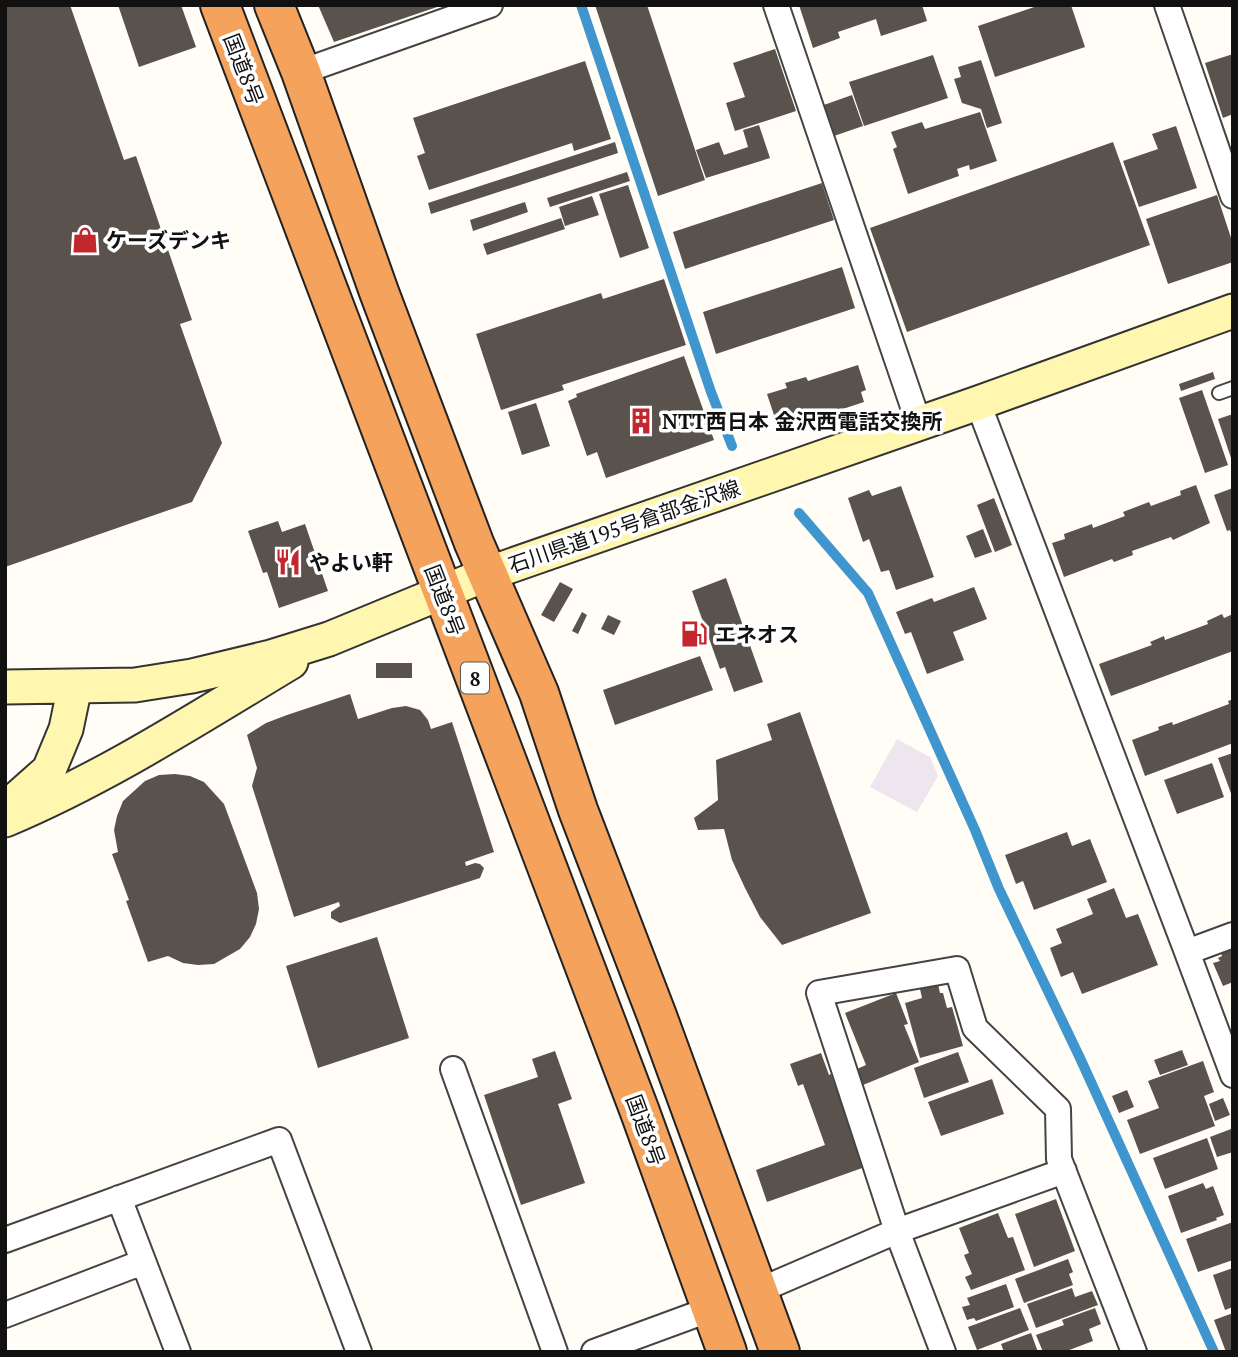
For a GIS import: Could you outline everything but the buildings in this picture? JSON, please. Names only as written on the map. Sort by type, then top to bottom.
[{"type":"highway","name":"国道8号","points":[[220,5],[635,1099],[727,1352]]},
{"type":"highway","points":[[274,5],[301,72],[417,394],[487,574],[539,693],[578,810],[780,1352]]},
{"type":"main road","name":"石川県道195号倉部金沢線","points":[[5,687],[135,685],[191,676],[271,657],[329,639],[487,574],[919,424],[1233,311]]},
{"type":"main road","points":[[5,820],[52,800],[194,720],[329,639]]},
{"type":"main road","points":[[5,808],[50,770],[66,729],[75,686]]},
{"type":"street","points":[[301,72],[490,5]]},
{"type":"street","points":[[776,5],[919,424]]},
{"type":"street","points":[[1167,5],[1233,196]]},
{"type":"street","points":[[978,403],[1233,1075]]},
{"type":"street","points":[[1188,952],[1233,935]]},
{"type":"street","points":[[943,1352],[897,1231],[819,993],[957,969],[975,1028],[1058,1109],[1059,1159],[1134,1352]]},
{"type":"street","points":[[453,1069],[555,1352]]},
{"type":"street","points":[[5,1240],[279,1140],[359,1352]]},
{"type":"street","points":[[758,1291],[897,1231],[1064,1171]]},
{"type":"street","points":[[119,1198],[177,1352]]},
{"type":"street","points":[[5,1315],[143,1262]]},
{"type":"street","points":[[594,1352],[711,1309]]},
{"type":"lane","points":[[1219,393],[1233,388]]},
{"type":"shaded area","points":[[897,739],[930,757],[938,776],[917,812],[870,787]]},
{"type":"waterway","points":[[581,5],[711,392],[732,446]]},
{"type":"waterway","points":[[799,513],[868,593],[999,889],[1080,1058],[1214,1352]]},
{"type":"place","name":"ケーズデンキ","points":[[85,240]]},
{"type":"place","name":"NTT西日本 金沢西電話交換所","points":[[641,421]]},
{"type":"place","name":"やよい軒","points":[[288,562]]},
{"type":"place","name":"エネオス","points":[[694,634]]}]
